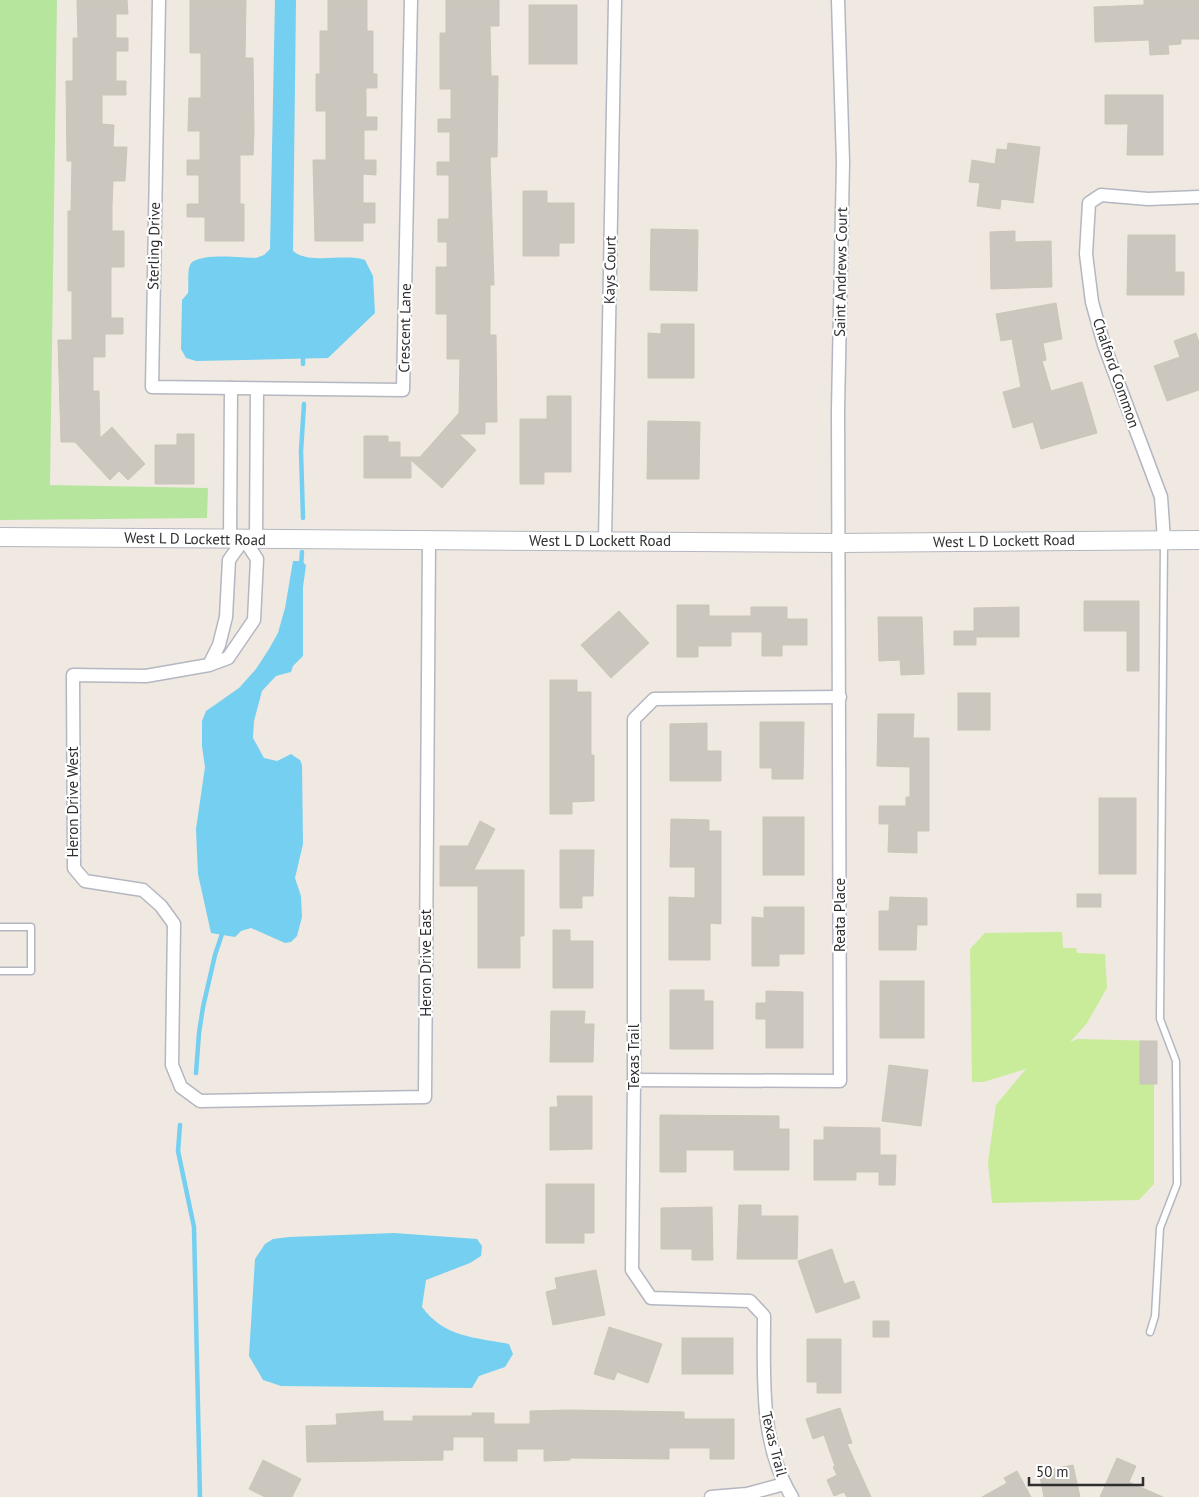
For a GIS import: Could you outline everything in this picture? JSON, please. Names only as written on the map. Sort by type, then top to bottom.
[{"type":"main road","name":"West L D Lockett Road","points":[[0,537],[839,543],[1199,540]]},
{"type":"street","name":"Sterling Drive","points":[[158,0],[152,387],[257,389]]},
{"type":"street","name":"Crescent Lane","points":[[257,389],[403,390],[411,0]]},
{"type":"street","name":"Kays Court","points":[[605,541],[615,0]]},
{"type":"street","name":"Saint Andrews Court","points":[[838,0],[843,162],[838,410],[839,543]]},
{"type":"street","name":"Chalford Common","points":[[1164,540],[1161,497],[1104,345],[1092,302],[1086,254],[1089,203],[1101,195],[1148,199],[1199,197]]},
{"type":"street","points":[[230,388],[243,539]]},
{"type":"street","points":[[208,665],[219,645],[226,617],[229,560],[243,539],[257,389]]},
{"type":"street","name":"Heron Drive West","points":[[181,1087],[172,1065],[174,924],[161,906],[143,890],[85,881],[74,868],[73,675],[146,676],[208,665],[228,658],[254,620],[257,559],[243,539]]},
{"type":"street","name":"Heron Drive East","points":[[181,1087],[200,1101],[425,1097],[429,540]]},
{"type":"street","name":"Reata Place","points":[[634,1080],[840,1081],[839,543]]},
{"type":"street","name":"Texas Trail","points":[[792,1497],[784,1484],[772,1445],[764,1405],[764,1316],[750,1301],[651,1298],[632,1270],[634,719],[654,699],[840,697]]},
{"type":"street","points":[[711,1497],[747,1494],[784,1484]]},
{"type":"lane","points":[[1150,1332],[1155,1316],[1160,1228],[1177,1184],[1176,1061],[1160,1019],[1164,540]]},
{"type":"lane","points":[[0,926],[31,927],[31,971],[0,971]]},
{"type":"green space","points":[[0,0],[57,0],[50,485],[208,488],[207,518],[0,520]]},
{"type":"green space","points":[[1062,932],[1063,948],[1076,948],[1077,953],[1105,954],[1107,988],[1087,1023],[1070,1042],[1078,1039],[1157,1041],[1157,1084],[1154,1084],[1154,1184],[1139,1200],[992,1203],[988,1162],[996,1105],[1026,1069],[983,1082],[972,1082],[970,949],[985,933]]},
{"type":"water","points":[[275,0],[296,0],[293,251],[308,257],[357,258],[365,260],[373,276],[375,313],[328,358],[196,361],[186,358],[181,349],[182,300],[188,293],[190,265],[201,258],[256,258],[264,255],[270,249]]},
{"type":"water","points":[[293,561],[301,561],[306,565],[303,587],[303,656],[293,666],[291,672],[276,676],[262,691],[254,721],[253,738],[264,758],[277,761],[291,754],[300,760],[302,765],[303,844],[295,878],[301,896],[302,917],[297,936],[291,942],[285,943],[251,928],[241,931],[235,937],[211,933],[198,874],[196,829],[205,767],[202,746],[202,721],[206,711],[239,688],[256,669],[269,649],[278,633],[285,608]]},
{"type":"water","points":[[394,1233],[477,1239],[482,1246],[481,1256],[470,1263],[426,1280],[422,1307],[441,1325],[461,1335],[509,1344],[513,1354],[505,1367],[479,1376],[472,1388],[281,1386],[263,1380],[249,1356],[255,1259],[265,1244],[273,1239],[289,1237]]},
{"type":"building","points":[[77,0],[127,0],[128,14],[116,14],[116,38],[128,38],[128,51],[116,51],[116,81],[126,81],[126,95],[102,95],[102,124],[114,125],[113,147],[127,147],[125,181],[113,181],[112,205],[112,231],[124,231],[124,267],[111,267],[111,318],[123,318],[123,334],[105,334],[105,357],[93,357],[93,391],[99,391],[100,438],[112,427],[145,464],[128,480],[119,471],[110,480],[75,442],[61,442],[58,340],[72,340],[72,291],[68,291],[68,211],[71,211],[72,161],[67,161],[66,81],[73,81],[73,38],[78,38]]},
{"type":"building","points":[[190,0],[246,0],[245,58],[253,58],[254,132],[253,155],[240,155],[240,204],[244,204],[244,241],[205,241],[205,217],[187,217],[187,204],[199,204],[199,175],[187,175],[187,160],[200,160],[200,131],[188,131],[189,98],[201,98],[201,53],[190,53]]},
{"type":"building","points":[[328,0],[367,0],[367,31],[373,31],[373,74],[377,74],[377,88],[366,88],[366,117],[377,117],[377,130],[364,130],[364,160],[376,160],[376,175],[363,174],[363,203],[375,203],[375,223],[363,223],[363,241],[315,241],[313,160],[326,160],[326,111],[316,111],[316,74],[320,74],[320,31],[328,31]]},
{"type":"building","points":[[446,0],[499,0],[499,26],[490,26],[491,76],[498,76],[497,157],[490,157],[494,285],[490,285],[490,335],[496,335],[497,422],[485,422],[485,434],[459,434],[476,450],[442,488],[411,460],[411,478],[364,478],[364,436],[388,436],[388,442],[400,442],[400,457],[420,457],[459,413],[460,359],[447,359],[447,314],[436,314],[436,267],[447,267],[447,242],[438,242],[438,219],[449,219],[449,175],[437,175],[437,162],[450,162],[450,132],[438,132],[438,119],[451,119],[451,89],[440,89],[440,33],[446,33]]},
{"type":"building","points":[[1144,0],[1199,0],[1199,39],[1181,39],[1181,44],[1168,45],[1169,54],[1150,55],[1149,40],[1095,42],[1094,7],[1144,5]]},
{"type":"building","points":[[529,5],[577,5],[577,64],[529,64]]},
{"type":"building","points":[[1105,95],[1163,95],[1163,155],[1127,155],[1128,124],[1105,124]]},
{"type":"building","points":[[1008,143],[1040,147],[1033,203],[1001,199],[1000,209],[977,206],[980,183],[969,182],[972,160],[995,164],[997,149],[1007,150]]},
{"type":"building","points":[[523,191],[547,191],[547,203],[574,203],[574,243],[559,243],[559,256],[523,256]]},
{"type":"building","points":[[651,229],[698,230],[697,291],[650,290]]},
{"type":"building","points":[[1015,231],[1015,242],[1051,241],[1052,287],[991,289],[990,232]]},
{"type":"building","points":[[1128,235],[1175,235],[1175,272],[1184,272],[1184,295],[1127,295]]},
{"type":"building","points":[[1056,303],[1062,339],[1043,343],[1046,360],[1042,361],[1051,391],[1082,382],[1097,433],[1041,449],[1033,422],[1013,428],[1003,392],[1021,387],[1012,339],[1001,341],[996,314]]},
{"type":"building","points":[[661,324],[694,324],[694,378],[648,378],[648,333],[661,334]]},
{"type":"building","points":[[1196,333],[1199,342],[1199,390],[1167,401],[1154,366],[1180,357],[1174,341]]},
{"type":"building","points":[[547,396],[571,396],[571,472],[544,472],[544,484],[520,484],[520,419],[547,419]]},
{"type":"building","points":[[648,421],[700,422],[699,479],[647,479]]},
{"type":"building","points":[[177,434],[194,434],[194,484],[155,484],[155,445],[177,445]]},
{"type":"building","points":[[1084,601],[1139,601],[1139,671],[1127,671],[1127,631],[1084,631]]},
{"type":"building","points":[[677,605],[709,605],[709,616],[751,616],[751,607],[787,607],[787,619],[807,619],[807,645],[782,645],[782,656],[762,656],[762,632],[731,632],[731,646],[698,646],[698,657],[677,657]]},
{"type":"building","points":[[1019,607],[1019,637],[976,637],[976,645],[954,645],[954,631],[974,631],[974,608]]},
{"type":"building","points":[[619,611],[649,643],[611,678],[581,645]]},
{"type":"building","points":[[878,617],[922,617],[924,674],[901,675],[900,660],[879,661]]},
{"type":"building","points":[[550,680],[577,680],[577,692],[591,692],[591,755],[594,755],[594,801],[572,802],[572,814],[550,814]]},
{"type":"building","points":[[958,693],[990,693],[990,730],[958,730]]},
{"type":"building","points":[[878,714],[914,714],[913,738],[929,738],[929,831],[917,831],[917,853],[888,852],[889,824],[879,824],[879,806],[906,806],[906,797],[910,797],[910,767],[877,766]]},
{"type":"building","points":[[760,722],[804,722],[803,779],[772,779],[772,768],[760,768]]},
{"type":"building","points":[[707,723],[707,751],[721,751],[721,781],[670,781],[670,724]]},
{"type":"building","points":[[1099,798],[1136,798],[1136,874],[1099,874]]},
{"type":"building","points":[[763,817],[804,817],[804,875],[763,875]]},
{"type":"building","points":[[671,819],[709,820],[709,831],[721,831],[721,924],[710,923],[710,960],[669,960],[669,897],[695,898],[695,867],[670,867]]},
{"type":"building","points":[[480,821],[495,829],[474,870],[524,870],[524,936],[520,936],[520,968],[478,968],[478,886],[440,886],[440,846],[468,846]]},
{"type":"building","points":[[560,850],[594,850],[593,896],[582,896],[582,908],[560,908]]},
{"type":"building","points":[[1077,894],[1101,894],[1101,907],[1077,907]]},
{"type":"building","points":[[890,897],[927,898],[927,925],[917,925],[916,950],[879,950],[879,911],[889,911]]},
{"type":"building","points":[[764,907],[804,907],[804,954],[779,954],[779,966],[752,966],[752,917],[764,918]]},
{"type":"building","points":[[553,930],[570,930],[570,941],[593,941],[593,988],[553,988]]},
{"type":"building","points":[[880,981],[924,981],[924,1038],[880,1038]]},
{"type":"building","points":[[670,990],[704,990],[704,1001],[713,1001],[713,1049],[670,1049]]},
{"type":"building","points":[[766,991],[803,992],[803,1048],[766,1048],[766,1019],[756,1019],[756,1003],[766,1003]]},
{"type":"building","points":[[551,1011],[585,1011],[584,1024],[594,1024],[593,1062],[550,1062]]},
{"type":"building","points":[[1140,1041],[1157,1041],[1157,1084],[1140,1084]]},
{"type":"building","points":[[889,1065],[928,1070],[921,1126],[882,1121]]},
{"type":"building","points":[[557,1096],[592,1096],[592,1149],[550,1150],[550,1107],[558,1107]]},
{"type":"building","points":[[660,1115],[779,1116],[779,1129],[789,1129],[789,1170],[734,1170],[734,1150],[686,1150],[686,1172],[660,1172]]},
{"type":"building","points":[[824,1127],[880,1128],[880,1155],[896,1155],[895,1185],[879,1185],[879,1172],[856,1172],[856,1180],[814,1180],[814,1140],[824,1140]]},
{"type":"building","points":[[546,1184],[594,1184],[594,1233],[584,1233],[584,1243],[546,1243]]},
{"type":"building","points":[[739,1205],[761,1205],[761,1216],[798,1216],[797,1259],[737,1259]]},
{"type":"building","points":[[712,1207],[713,1260],[692,1260],[692,1249],[661,1249],[661,1208]]},
{"type":"building","points":[[832,1249],[844,1284],[854,1281],[860,1298],[816,1313],[798,1261]]},
{"type":"building","points":[[596,1270],[605,1315],[553,1325],[546,1292],[557,1289],[555,1278]]},
{"type":"building","points":[[873,1321],[889,1321],[889,1337],[873,1337]]},
{"type":"building","points":[[609,1327],[662,1344],[648,1383],[617,1372],[614,1380],[594,1374]]},
{"type":"building","points":[[682,1338],[733,1338],[733,1374],[682,1374]]},
{"type":"building","points":[[807,1339],[841,1339],[841,1393],[817,1393],[817,1382],[807,1382]]},
{"type":"building","points":[[840,1408],[852,1443],[847,1444],[871,1497],[847,1497],[844,1492],[834,1496],[827,1480],[837,1475],[833,1467],[835,1466],[824,1435],[813,1439],[806,1419]]},
{"type":"building","points":[[383,1411],[383,1421],[413,1421],[413,1416],[472,1416],[472,1413],[494,1413],[494,1424],[530,1424],[530,1411],[684,1412],[684,1419],[734,1419],[734,1459],[710,1459],[710,1448],[669,1448],[669,1459],[570,1458],[570,1460],[544,1461],[544,1449],[517,1449],[517,1461],[484,1461],[484,1437],[453,1437],[453,1450],[443,1450],[443,1460],[307,1462],[306,1426],[337,1425],[336,1414]]},
{"type":"building","points":[[1117,1458],[1136,1466],[1129,1482],[1163,1497],[1100,1497]]},
{"type":"building","points":[[263,1460],[301,1479],[292,1497],[265,1497],[249,1489]]},
{"type":"building","points":[[1073,1465],[1080,1497],[1044,1497],[1039,1472]]},
{"type":"building","points":[[1017,1471],[1031,1497],[982,1497],[1007,1483],[1004,1478]]},
{"type":"waterway","points":[[303,353],[303,364]]},
{"type":"waterway","points":[[303,518],[301,451],[304,404]]},
{"type":"waterway","points":[[301,566],[302,552]]},
{"type":"waterway","points":[[196,1073],[203,1007],[215,955],[223,931]]},
{"type":"waterway","points":[[180,1125],[178,1151],[194,1227],[200,1497]]}]
